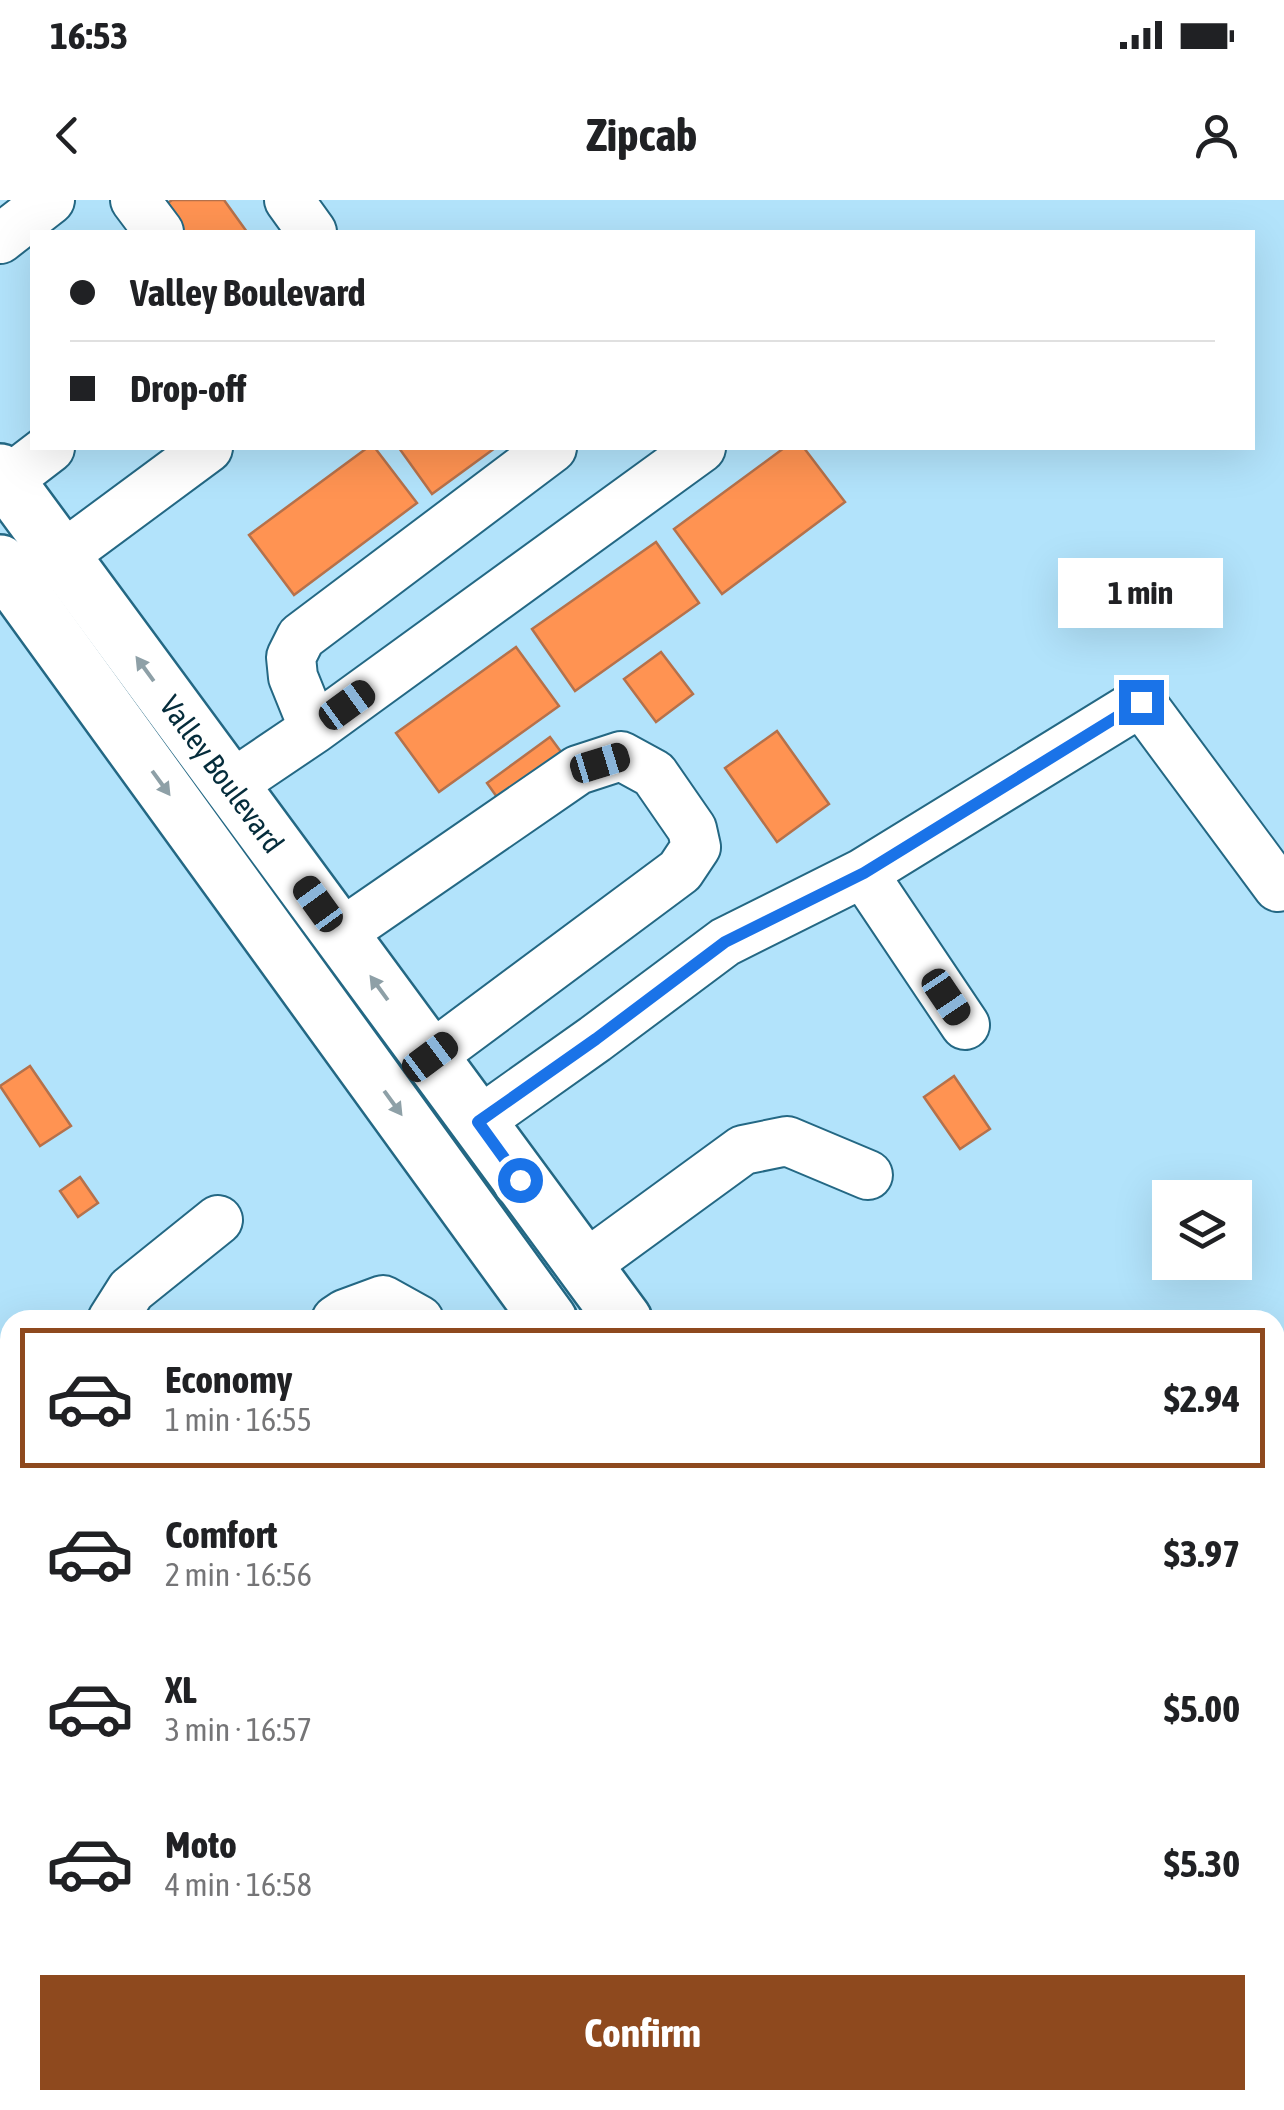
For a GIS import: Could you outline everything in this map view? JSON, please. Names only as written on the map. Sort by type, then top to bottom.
[{"type":"main road","name":"Valley Boulevard","points":[[3,476],[617,1310]]},
{"type":"main road","name":"Valley Boulevard","points":[[0,564],[540,1310]]},
{"type":"lane","points":[[0,239],[50,200]]},
{"type":"lane","points":[[134,200],[156,230]]},
{"type":"lane","points":[[289,200],[311,230]]},
{"type":"lane","points":[[3,476],[47,450]]},
{"type":"lane","points":[[62,556],[205,450]]},
{"type":"lane","points":[[314,729],[293,677],[290,657],[300,636],[549,450]]},
{"type":"lane","points":[[230,785],[314,729],[698,450]]},
{"type":"lane","points":[[478,1122],[725,942],[864,873],[1141,702],[1278,887]]},
{"type":"lane","points":[[340,934],[578,770],[621,756],[654,774],[692,829],[696,848],[680,872],[430,1057]]},
{"type":"lane","points":[[864,873],[965,1025]]},
{"type":"lane","points":[[584,1266],[742,1150],[787,1140],[868,1175]]},
{"type":"lane","points":[[118,1310],[131,1290],[218,1220]]},
{"type":"lane","points":[[356,1310],[383,1300],[402,1310]]},
{"type":"building","points":[[172,200],[224,200],[246,230],[178,230],[161,208]]},
{"type":"building","points":[[364,450],[377,450],[417,503],[294,595],[249,535]]},
{"type":"building","points":[[400,450],[492,450],[432,494]]},
{"type":"building","points":[[781,450],[806,450],[845,502],[722,594],[674,529]]},
{"type":"building","points":[[656,542],[699,603],[575,691],[532,629]]},
{"type":"building","points":[[516,647],[559,706],[439,792],[396,733]]},
{"type":"building","points":[[661,652],[693,694],[656,722],[624,679]]},
{"type":"building","points":[[777,731],[829,804],[777,842],[725,768]]},
{"type":"building","points":[[550,737],[567,760],[504,807],[487,783]]},
{"type":"building","points":[[30,1066],[71,1126],[40,1146],[0,1086]]},
{"type":"building","points":[[954,1076],[990,1129],[960,1149],[924,1097]]},
{"type":"building","points":[[80,1177],[98,1203],[78,1217],[60,1191]]},
{"type":"route","points":[[520,1180],[478,1122],[725,942],[864,873],[1141,702]]}]
